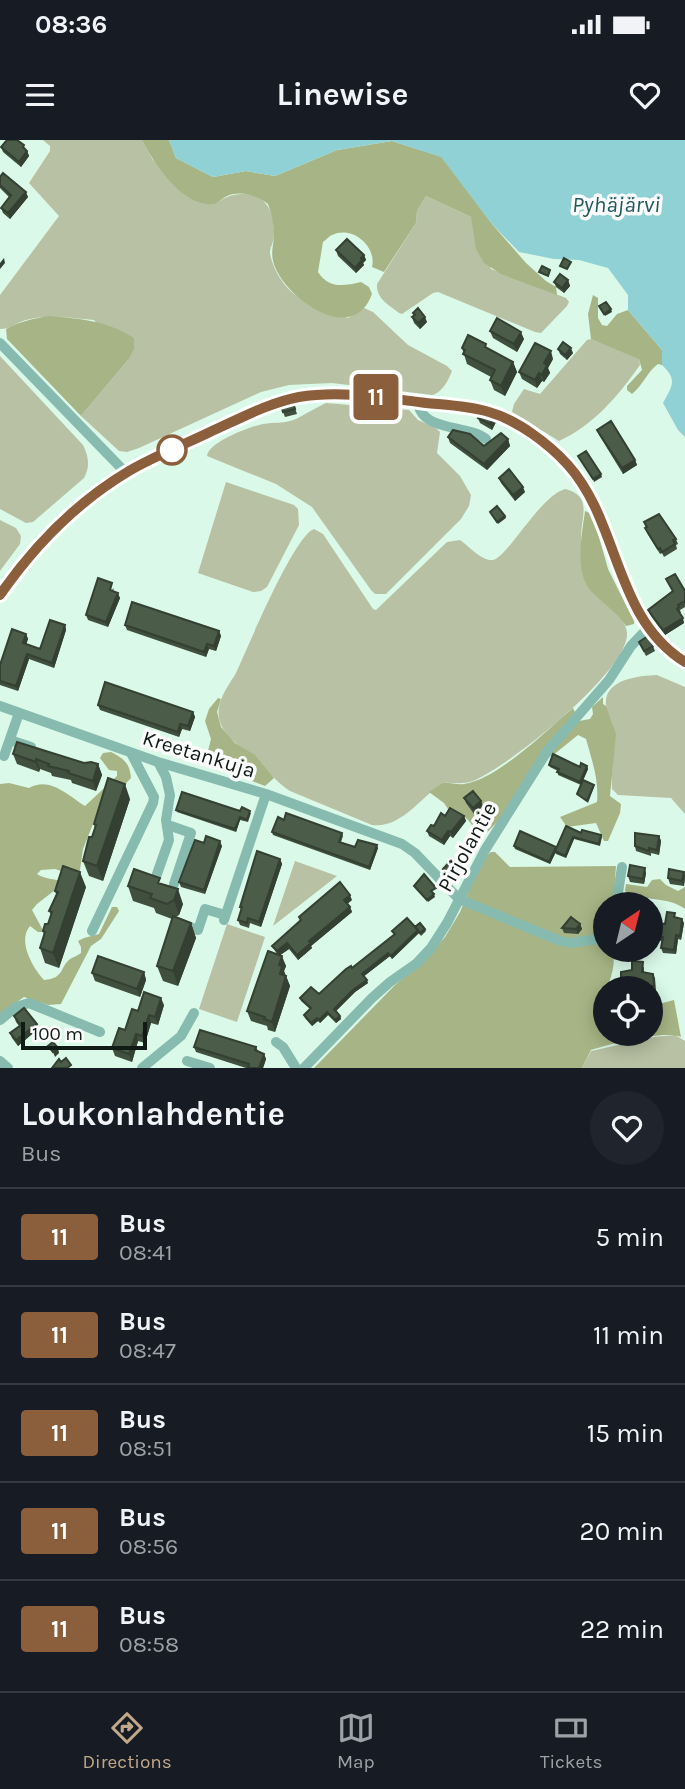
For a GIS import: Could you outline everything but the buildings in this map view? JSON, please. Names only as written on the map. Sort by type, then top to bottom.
[{"type":"street","points":[[0,343],[126,473]]},
{"type":"street","points":[[0,596],[18,569],[51,533],[126,473],[252,413],[297,398],[343,394],[475,409],[497,415],[534,437],[567,464],[587,493],[625,586],[648,628],[667,650],[685,662]]},
{"type":"street","points":[[418,402],[419,412],[426,418],[474,432],[486,439]]},
{"type":"street","name":"Pirjolantie","points":[[304,1068],[385,986],[421,959],[441,933],[491,840],[548,750],[609,680],[631,646],[648,628]]},
{"type":"street","name":"Kreetankuja","points":[[0,706],[158,762],[266,794],[402,844],[415,853],[459,899]]},
{"type":"street","points":[[4,756],[19,713]]},
{"type":"street","points":[[10,740],[43,751]]},
{"type":"street","points":[[92,931],[153,803],[154,797],[131,753]]},
{"type":"street","points":[[157,874],[169,840],[169,786],[158,762]]},
{"type":"street","points":[[179,923],[198,930],[205,909],[225,918],[266,794]]},
{"type":"street","points":[[168,825],[191,833],[174,884]]},
{"type":"street","points":[[618,892],[622,867]]},
{"type":"street","points":[[459,899],[558,940],[571,943],[593,940]]},
{"type":"street","points":[[0,1020],[16,1007],[29,1003],[100,1032]]},
{"type":"street","points":[[142,1068],[181,1036],[194,1013]]},
{"type":"street","points":[[276,1042],[283,1047],[296,1068]]},
{"type":"street","points":[[187,1060],[211,1068]]},
{"type":"street","points":[[0,1061],[8,1068]]},
{"type":"green space","points":[[43,140],[142,140],[153,160],[220,201],[238,194],[260,198],[272,215],[274,237],[270,251],[273,263],[293,294],[319,308],[348,318],[364,308],[373,312],[408,345],[447,366],[452,371],[447,382],[433,395],[332,383],[289,385],[261,392],[139,448],[127,452],[119,451],[81,416],[128,360],[94,320],[43,317],[0,329],[0,295],[59,216],[29,183],[50,151],[50,146]]},
{"type":"green space","points":[[142,140],[169,140],[176,158],[213,177],[246,171],[275,176],[337,150],[392,141],[442,157],[492,224],[526,263],[556,287],[557,295],[501,274],[484,263],[476,249],[471,217],[426,196],[417,211],[416,223],[384,272],[372,267],[371,252],[355,235],[340,233],[323,242],[318,272],[322,277],[337,285],[361,282],[369,287],[372,294],[363,309],[351,316],[336,317],[321,312],[306,304],[293,292],[275,267],[272,255],[274,228],[268,204],[244,194],[233,194],[213,204],[191,198],[170,182]]},
{"type":"green space","points":[[426,196],[471,217],[491,269],[566,298],[569,302],[567,306],[541,333],[438,292],[402,314],[381,298],[377,284],[416,223],[417,211]]},
{"type":"green space","points":[[593,295],[598,298],[598,318],[602,325],[607,326],[617,314],[628,310],[662,350],[662,365],[654,367],[632,394],[627,390],[627,386],[642,370],[639,359],[591,339],[588,314]]},
{"type":"green space","points":[[49,316],[103,324],[134,338],[134,349],[128,360],[81,416],[7,339],[6,329]]},
{"type":"green space","points":[[591,339],[639,358],[640,365],[623,388],[594,418],[559,441],[512,412],[524,389],[540,394],[587,340]]},
{"type":"green space","points":[[0,356],[83,445],[88,458],[84,478],[33,522],[26,523],[0,509]]},
{"type":"green space","points":[[326,403],[409,410],[418,420],[440,432],[437,453],[460,476],[471,495],[469,506],[461,519],[386,594],[375,594],[371,590],[312,507],[276,484],[207,456],[215,446],[240,432],[263,424],[292,421]]},
{"type":"green space","points":[[226,482],[294,505],[298,509],[299,525],[267,587],[261,591],[253,592],[198,573]]},
{"type":"green space","points":[[565,489],[575,493],[583,504],[581,535],[584,550],[607,602],[622,620],[627,633],[622,650],[609,670],[588,693],[538,738],[512,757],[473,781],[442,783],[401,817],[382,825],[372,825],[290,791],[254,755],[238,745],[223,728],[218,712],[223,694],[235,675],[294,552],[314,529],[323,534],[376,610],[447,542],[460,540],[489,560],[499,557],[545,503]]},
{"type":"green space","points":[[585,511],[594,519],[608,569],[634,624],[626,626],[591,591],[582,574],[580,552]]},
{"type":"green space","points":[[0,520],[16,528],[21,536],[20,544],[0,571]]},
{"type":"green space","points":[[657,675],[685,687],[685,814],[671,798],[618,795],[612,789],[613,735],[606,706],[607,697],[610,690],[623,681]]},
{"type":"green space","points":[[603,697],[603,704],[616,734],[610,796],[621,804],[608,841],[604,841],[596,823],[567,827],[560,817],[597,802],[591,755],[586,739],[578,735],[552,756],[538,758],[502,817],[480,840],[465,817],[450,812],[444,803],[429,792],[442,783],[464,784],[492,773],[522,752],[573,708],[579,721],[590,719],[593,714],[592,707]]},
{"type":"green space","points":[[218,698],[221,699],[217,712],[221,727],[235,743],[255,755],[274,778],[265,786],[247,779],[241,772],[212,768],[205,763],[211,739],[205,721],[209,709]]},
{"type":"green space","points":[[111,752],[125,762],[131,778],[97,814],[83,849],[79,877],[55,869],[41,870],[37,874],[64,883],[32,910],[44,932],[38,932],[30,926],[26,932],[26,947],[35,969],[44,980],[59,975],[70,959],[81,953],[78,941],[99,934],[112,907],[117,907],[119,911],[101,939],[91,946],[61,1004],[48,1005],[24,997],[0,1014],[0,784],[9,783],[29,788],[44,784],[65,792],[85,806],[117,776],[117,771],[109,770],[100,758],[103,753]]},
{"type":"green space","points":[[495,852],[510,867],[616,866],[614,892],[593,892],[593,962],[613,962],[611,976],[593,976],[593,1046],[606,1046],[591,1050],[582,1068],[314,1068],[395,985],[424,961],[445,937],[460,912],[485,857]]},
{"type":"green space","points":[[295,861],[337,876],[273,926]]},
{"type":"green space","points":[[660,879],[678,891],[685,887],[685,909],[663,901],[663,892],[625,891],[626,884],[647,887],[652,880]]},
{"type":"green space","points":[[227,924],[265,937],[237,1022],[199,1009]]},
{"type":"green space","points":[[674,1000],[681,1037],[663,1035],[663,1003]]},
{"type":"green space","points":[[675,1035],[685,1041],[685,1068],[582,1068],[591,1051],[614,1046],[663,1046],[663,1036]]},
{"type":"water","name":"Pyhäjärvi","points":[[169,140],[685,140],[685,437],[663,403],[672,379],[662,365],[662,350],[628,310],[628,295],[608,268],[579,260],[554,259],[519,252],[492,224],[441,157],[392,141],[337,150],[275,176],[246,171],[213,177],[176,158]]},
{"type":"bus line","name":"11","points":[[0,595],[41,542],[69,516],[111,483],[149,460],[266,407],[297,398],[343,394],[393,398],[491,412],[515,424],[560,457],[584,487],[625,586],[648,628],[667,650],[685,662]]}]
